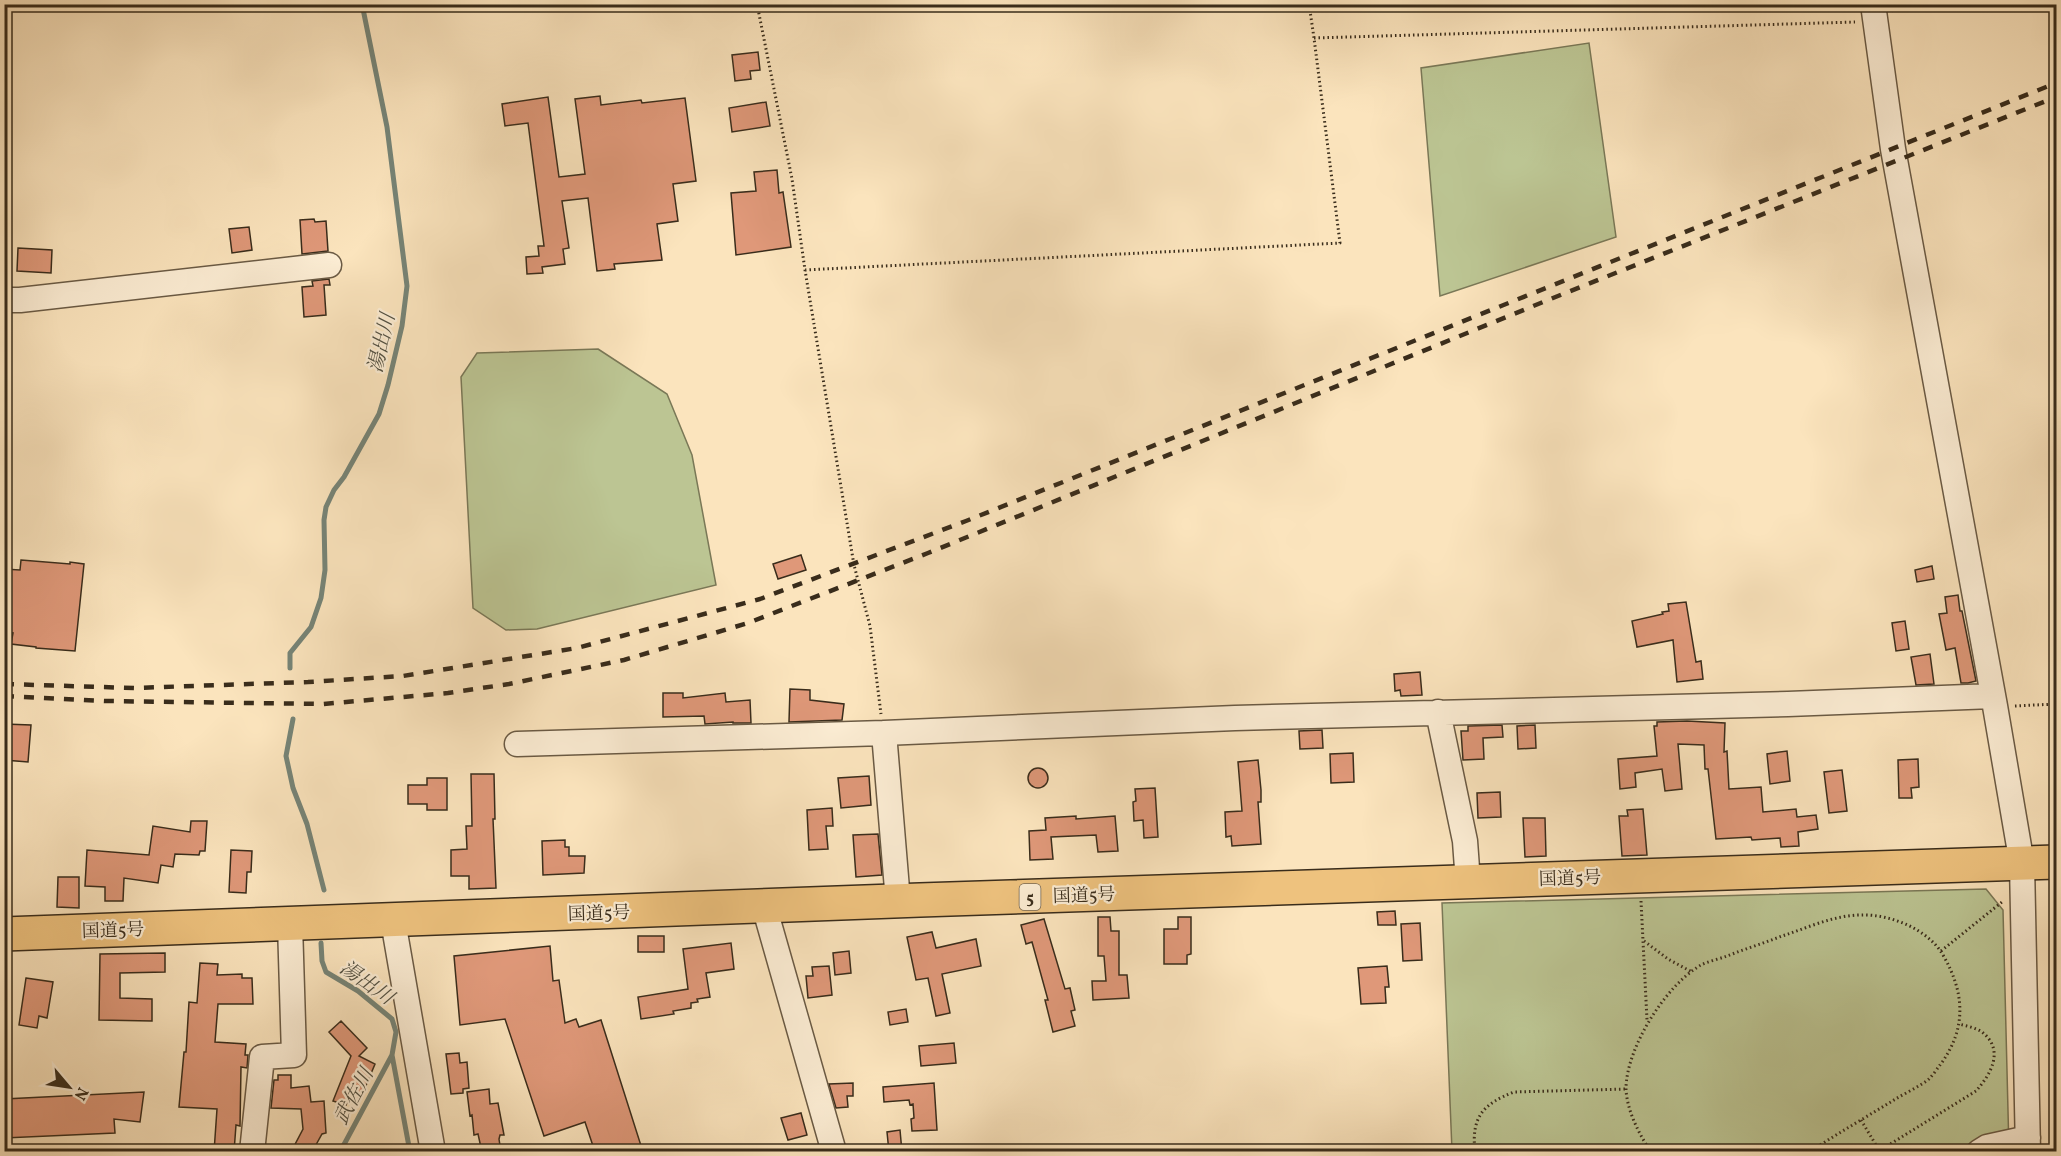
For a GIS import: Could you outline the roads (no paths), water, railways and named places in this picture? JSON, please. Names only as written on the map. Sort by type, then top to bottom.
[{"type":"highway","name":"国道5号","points":[[4,934],[2056,862]]},
{"type":"street","points":[[1874,13],[1893,149],[2022,864],[2028,1145],[1987,1147],[1979,1152]]},
{"type":"street","points":[[4,300],[329,265]]},
{"type":"street","points":[[517,744],[1438,712],[1994,701]]},
{"type":"street","points":[[1438,712],[1465,840],[1468,882]]},
{"type":"street","points":[[884,733],[898,901]]},
{"type":"street","points":[[764,906],[834,1152]]},
{"type":"street","points":[[393,921],[433,1152]]},
{"type":"street","points":[[252,1152],[262,1057],[294,1055],[290,924]]},
{"type":"waterway","name":"湯出川","points":[[290,668],[290,653],[311,627],[321,598],[325,570],[326,507],[379,414],[402,326],[407,286],[387,127],[362,4]]},
{"type":"waterway","name":"湯出川","points":[[293,719],[286,756],[293,788],[307,824],[324,890]]},
{"type":"waterway","name":"湯出川","points":[[321,943],[322,961],[326,972],[358,991],[392,1019],[396,1032],[392,1055],[410,1152]]},
{"type":"waterway","name":"武佐川","points":[[340,1152],[392,1055]]},
{"type":"railway","points":[[4,684],[134,688],[403,676],[577,648],[760,599],[966,521],[2056,83]]},
{"type":"railway","points":[[4,696],[105,701],[323,704],[448,693],[509,684],[624,660],[748,623],[928,553],[1548,300],[2056,97]]}]
